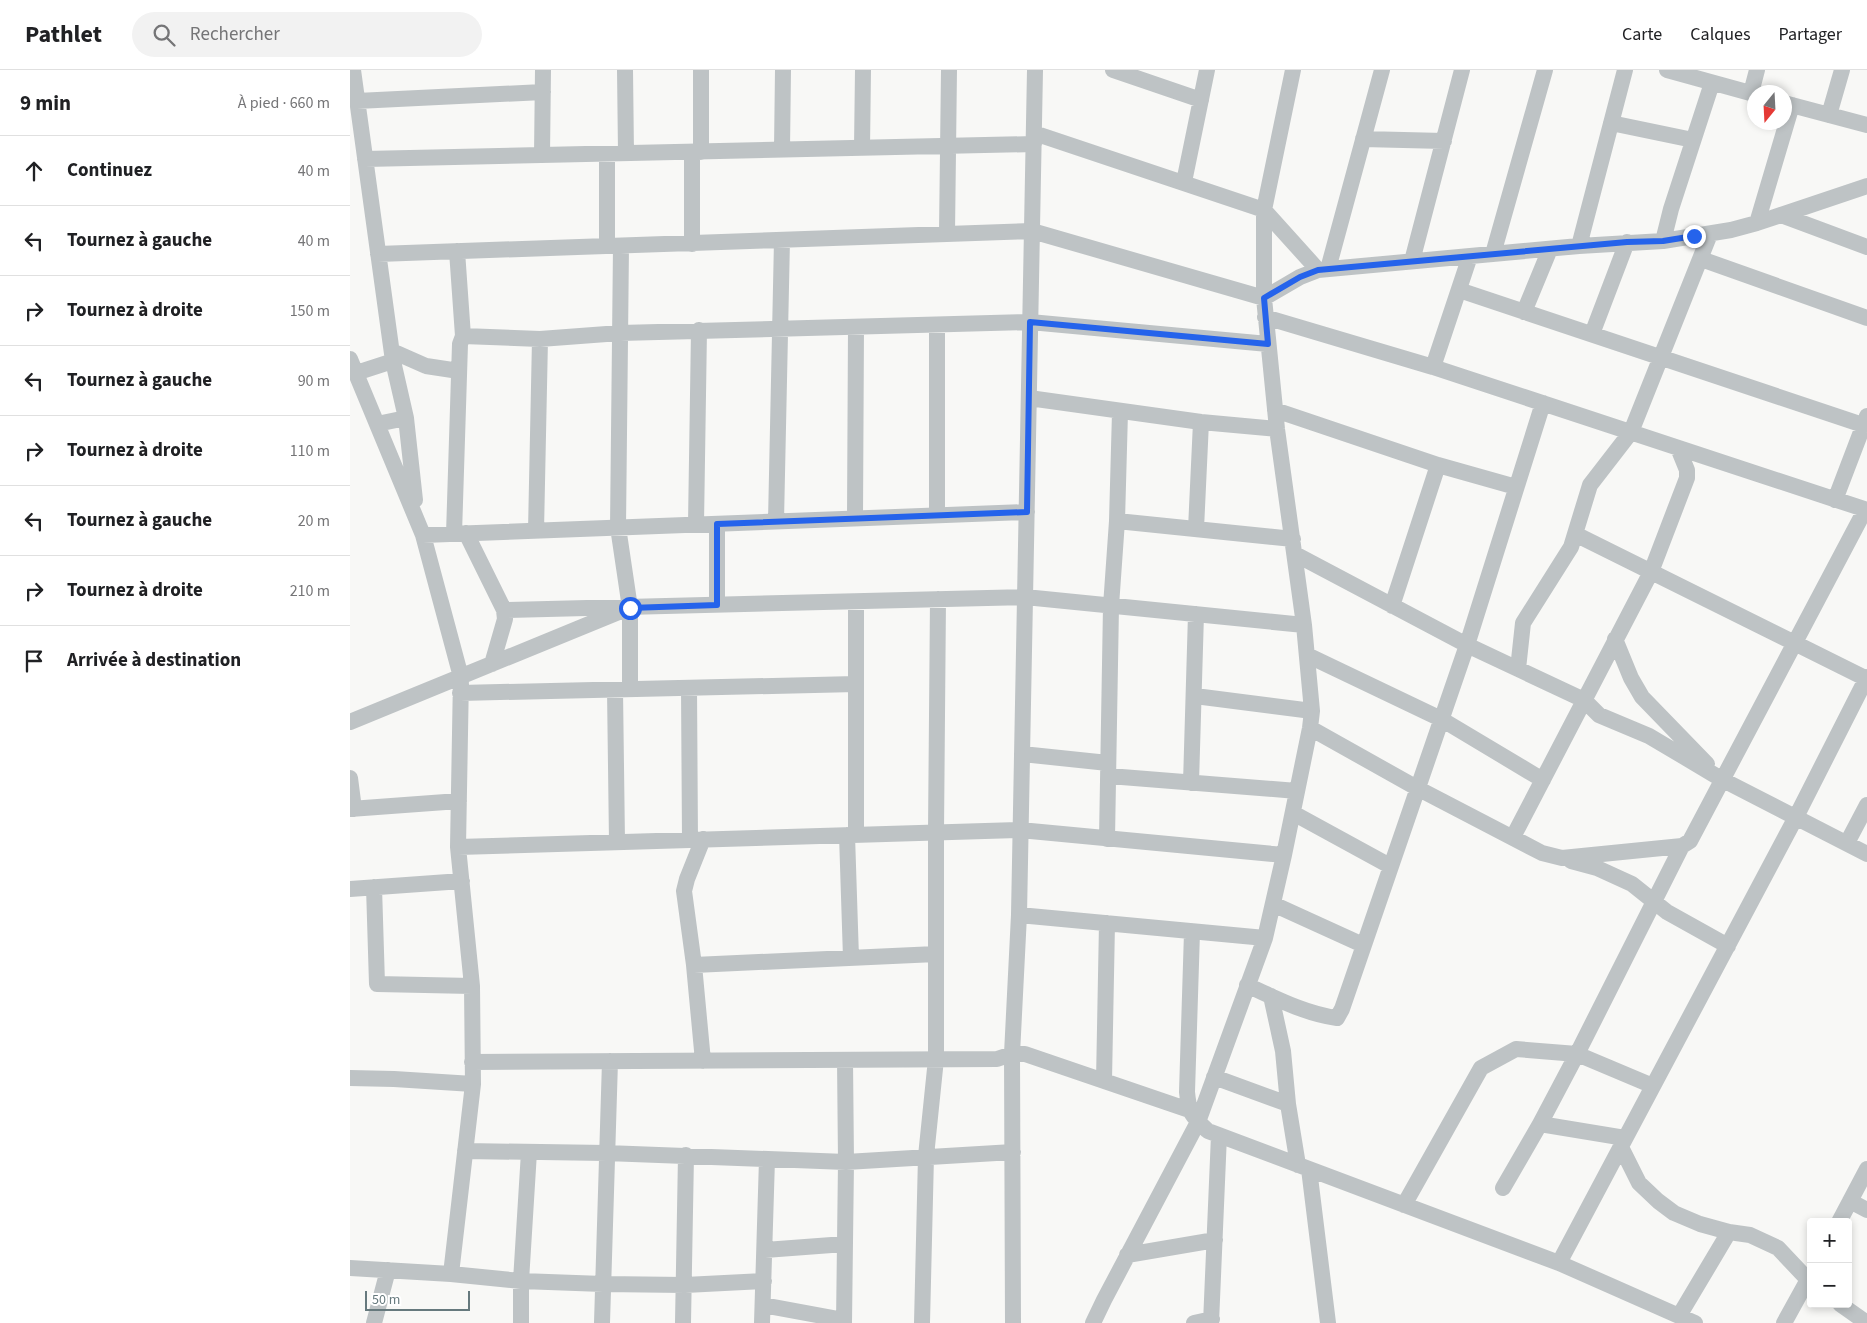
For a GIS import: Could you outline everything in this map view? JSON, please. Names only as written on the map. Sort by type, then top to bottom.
[{"type":"street","points":[[353,70],[392,356],[406,418],[420,527],[460,685],[458,847],[472,986],[473,1084],[451,1274]]},
{"type":"street","points":[[542,155],[544,70]]},
{"type":"street","points":[[625,70],[626,153]]},
{"type":"street","points":[[692,244],[701,70]]},
{"type":"street","points":[[782,150],[783,70]]},
{"type":"street","points":[[862,70],[862,148]]},
{"type":"street","points":[[947,233],[948,70]]},
{"type":"street","points":[[1013,1323],[1012,1054],[1019,915],[1035,70]]},
{"type":"street","points":[[1113,70],[1201,100]]},
{"type":"street","points":[[1184,182],[1206,70]]},
{"type":"street","points":[[1094,1323],[1193,1116],[1214,1077],[1265,938],[1310,728],[1312,711],[1304,625],[1276,430],[1264,298],[1264,210],[1293,70]]},
{"type":"street","points":[[1323,270],[1382,70]]},
{"type":"street","points":[[1412,261],[1462,70]]},
{"type":"street","points":[[1493,254],[1545,70]]},
{"type":"street","points":[[1579,246],[1625,70]]},
{"type":"street","points":[[1667,70],[1686,73],[1747,92]]},
{"type":"street","points":[[1754,85],[1757,70]]},
{"type":"street","points":[[1828,115],[1842,70]]},
{"type":"street","points":[[1663,241],[1671,209],[1712,82]]},
{"type":"street","points":[[357,101],[543,92]]},
{"type":"street","points":[[1792,105],[1867,125]]},
{"type":"street","points":[[1611,123],[1693,140]]},
{"type":"street","points":[[1757,224],[1781,130]]},
{"type":"street","points":[[365,159],[948,146],[1034,138],[1184,182],[1264,210],[1323,270]]},
{"type":"street","points":[[1363,139],[1444,141]]},
{"type":"street","points":[[607,154],[620,333],[618,527],[630,608],[622,690],[617,842]]},
{"type":"street","points":[[378,254],[692,244],[1032,230],[1264,298],[1300,277],[1323,270],[1579,246],[1663,241],[1710,234],[1757,224],[1867,186]]},
{"type":"street","points":[[1781,215],[1867,247]]},
{"type":"street","points":[[1518,669],[1523,623],[1571,547],[1590,485],[1631,432],[1710,234]]},
{"type":"street","points":[[776,521],[782,240]]},
{"type":"street","points":[[1592,334],[1627,242]]},
{"type":"street","points":[[1524,312],[1550,249]]},
{"type":"street","points":[[457,251],[463,336],[460,344],[459,371],[460,533],[504,610],[505,619],[492,664]]},
{"type":"street","points":[[1433,367],[1470,256]]},
{"type":"street","points":[[1701,259],[1867,318]]},
{"type":"street","points":[[1459,290],[1661,357],[1865,421],[1835,500]]},
{"type":"street","points":[[1265,317],[1433,367],[1866,510],[1690,841],[1682,846],[1562,858]]},
{"type":"street","points":[[463,336],[540,339],[699,330],[937,326],[1030,322],[1268,344]]},
{"type":"street","points":[[937,326],[938,515]]},
{"type":"street","points":[[855,518],[856,327]]},
{"type":"street","points":[[696,524],[699,330]]},
{"type":"street","points":[[536,530],[540,339]]},
{"type":"street","points":[[420,527],[353,366],[392,356],[426,366],[459,371]]},
{"type":"street","points":[[1029,398],[1120,412],[1276,430]]},
{"type":"street","points":[[1247,985],[1324,1016],[1337,1018],[1342,1010],[1467,645],[1543,403]]},
{"type":"street","points":[[1275,410],[1438,465],[1516,487]]},
{"type":"street","points":[[1107,839],[1111,606],[1117,521],[1120,412]]},
{"type":"street","points":[[377,424],[406,418]]},
{"type":"street","points":[[1196,529],[1200,422]]},
{"type":"street","points":[[1513,837],[1651,572],[1687,478],[1678,448]]},
{"type":"street","points":[[1392,606],[1438,465]]},
{"type":"street","points":[[420,527],[460,533],[1027,512]]},
{"type":"street","points":[[1117,521],[1196,529],[1294,546],[1392,606],[1467,645],[1584,700],[1599,715],[1649,736],[1723,780],[1867,854]]},
{"type":"street","points":[[717,524],[717,605]]},
{"type":"street","points":[[1559,1263],[1796,817],[1867,678],[1575,534]]},
{"type":"street","points":[[504,610],[1025,597],[1304,625]]},
{"type":"street","points":[[922,1323],[926,1156],[936,1059],[938,600]]},
{"type":"street","points":[[850,958],[856,602]]},
{"type":"street","points":[[350,722],[460,685],[492,664],[630,608]]},
{"type":"street","points":[[1191,783],[1196,614]]},
{"type":"street","points":[[1615,639],[1631,678],[1642,697],[1723,780]]},
{"type":"street","points":[[1307,655],[1441,719],[1543,780]]},
{"type":"street","points":[[460,685],[622,690],[856,684]]},
{"type":"street","points":[[689,688],[697,839],[684,891],[694,965],[703,1061]]},
{"type":"street","points":[[1195,696],[1312,711]]},
{"type":"street","points":[[1310,728],[1417,788],[1542,853],[1598,868],[1632,884],[1667,912],[1728,946]]},
{"type":"street","points":[[1022,754],[1191,783],[1297,791]]},
{"type":"street","points":[[350,778],[352,809],[459,801]]},
{"type":"street","points":[[1847,843],[1867,805]]},
{"type":"street","points":[[1293,813],[1390,866]]},
{"type":"street","points":[[458,847],[1020,830],[1284,855]]},
{"type":"street","points":[[1503,1188],[1577,1054],[1682,846]]},
{"type":"street","points":[[350,889],[462,880]]},
{"type":"street","points":[[374,887],[377,984],[472,986]]},
{"type":"street","points":[[1273,904],[1363,945]]},
{"type":"street","points":[[1019,915],[1265,938]]},
{"type":"street","points":[[1104,1081],[1107,923]]},
{"type":"street","points":[[1192,932],[1187,1092],[1193,1116]]},
{"type":"street","points":[[694,965],[936,954]]},
{"type":"street","points":[[1271,996],[1283,1051],[1288,1104],[1304,1167],[1328,1323]]},
{"type":"street","points":[[1404,1205],[1481,1068],[1516,1049],[1577,1054],[1653,1086]]},
{"type":"street","points":[[472,1062],[997,1059],[1012,1054],[1025,1054],[1104,1081],[1193,1116],[1208,1131],[1559,1263],[1694,1323]]},
{"type":"street","points":[[763,1305],[844,1322],[845,1060]]},
{"type":"street","points":[[602,1323],[610,1061]]},
{"type":"street","points":[[1214,1077],[1288,1104]]},
{"type":"street","points":[[350,1078],[473,1084]]},
{"type":"street","points":[[1540,1124],[1623,1142]]},
{"type":"street","points":[[1194,1323],[1212,1321],[1219,1135]]},
{"type":"street","points":[[1623,1142],[1639,1183],[1658,1201],[1684,1218],[1728,1232],[1750,1234],[1778,1248],[1807,1276]]},
{"type":"street","points":[[465,1151],[686,1155],[846,1162],[1013,1152]]},
{"type":"street","points":[[521,1323],[521,1281],[528,1152]]},
{"type":"street","points":[[683,1323],[686,1155]]},
{"type":"street","points":[[762,1323],[767,1159]]},
{"type":"street","points":[[1841,1218],[1867,1169]]},
{"type":"street","points":[[1850,1201],[1867,1210]]},
{"type":"street","points":[[1679,1316],[1728,1232]]},
{"type":"street","points":[[1127,1255],[1215,1240]]},
{"type":"street","points":[[765,1250],[845,1244]]},
{"type":"street","points":[[350,1268],[451,1274],[521,1281],[603,1284],[685,1285],[764,1281]]},
{"type":"street","points":[[374,1323],[388,1270]]},
{"type":"street","points":[[1784,1323],[1807,1284]]},
{"type":"street","points":[[1846,1308],[1867,1323]]},
{"type":"route","points":[[630,608],[717,605],[717,524],[1027,512],[1030,322],[1268,344],[1264,298],[1300,277],[1318,270],[1627,242],[1663,241],[1694,236]]}]
